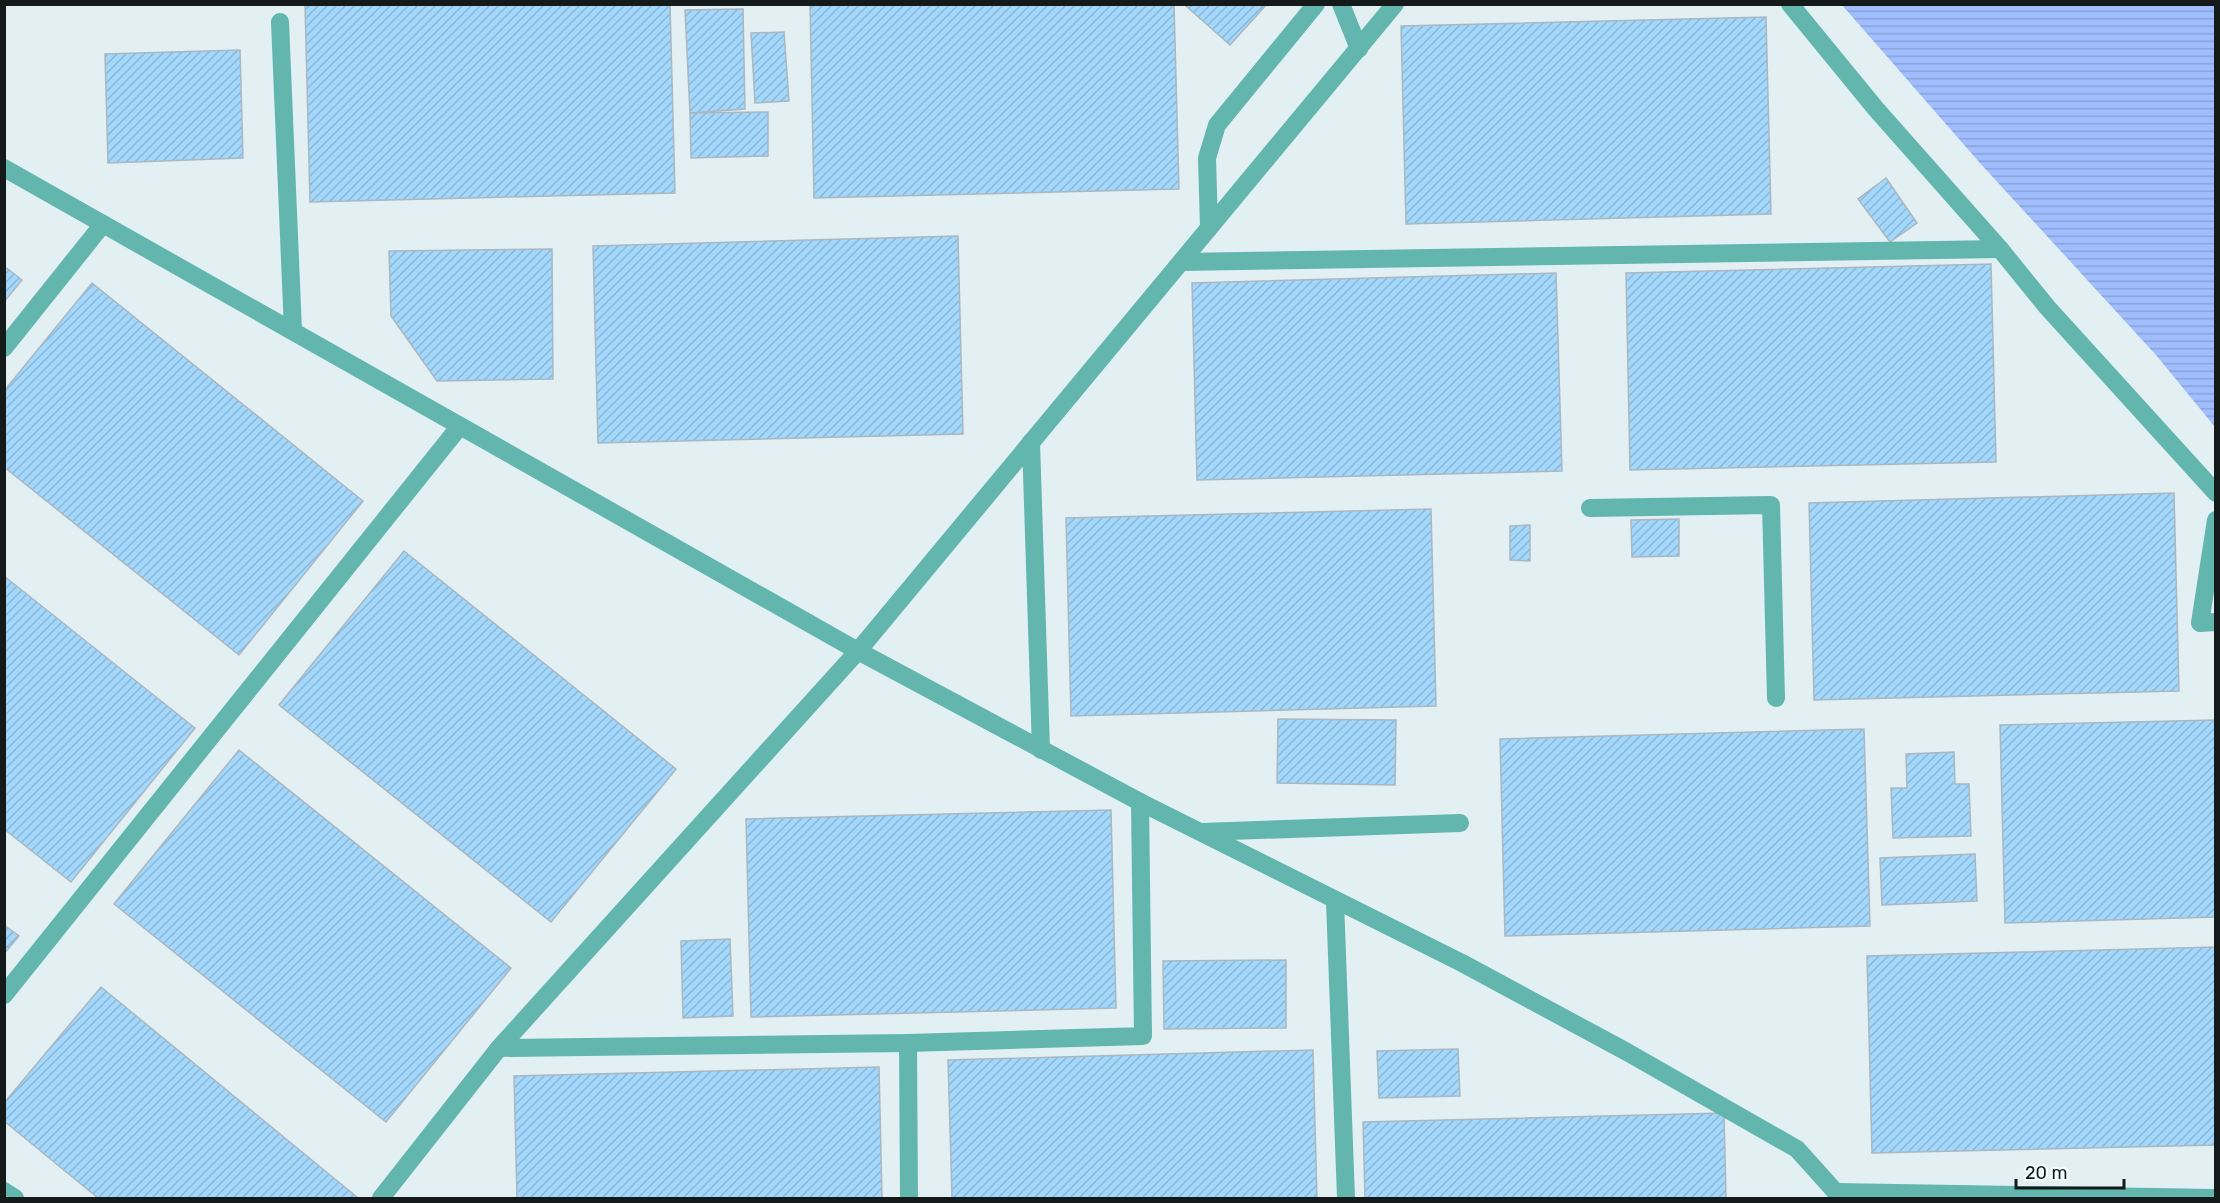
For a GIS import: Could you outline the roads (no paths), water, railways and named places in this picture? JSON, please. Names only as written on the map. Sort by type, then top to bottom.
[{"type":"lane","points":[[1209,228],[1207,158],[1218,125],[1316,4]]},
{"type":"lane","points":[[1341,4],[1359,49]]},
{"type":"lane","points":[[381,1198],[499,1048],[858,651],[1395,4]]},
{"type":"lane","points":[[1790,4],[1876,109],[2000,249],[2047,307],[2216,494]]},
{"type":"lane","points":[[280,22],[293,331]]},
{"type":"lane","points":[[4,168],[858,651],[1140,802],[1335,902],[1462,963],[1627,1052],[1797,1149],[1838,1195],[2216,1198]]},
{"type":"lane","points":[[4,348],[103,224]]},
{"type":"lane","points":[[1181,262],[2000,249]]},
{"type":"lane","points":[[4,995],[460,426]]},
{"type":"lane","points":[[1031,442],[1041,750]]},
{"type":"lane","points":[[1590,508],[1771,505],[1776,698]]},
{"type":"lane","points":[[2216,520],[2200,623],[2216,622]]},
{"type":"lane","points":[[499,1048],[1143,1036],[1140,802]]},
{"type":"lane","points":[[1200,832],[1460,823]]},
{"type":"lane","points":[[1335,902],[1346,1198]]},
{"type":"lane","points":[[908,1042],[909,1198]]},
{"type":"lane","points":[[4,1191],[15,1198]]},
{"type":"water","points":[[1842,5],[2215,5],[2215,427],[2156,355],[1979,162]]}]
